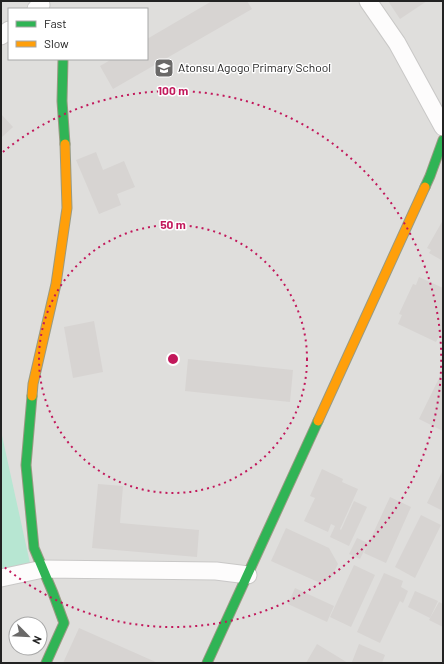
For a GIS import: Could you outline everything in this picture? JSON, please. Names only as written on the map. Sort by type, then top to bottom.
[{"type":"street","points":[[368,1],[397,43],[443,127]]},
{"type":"street","points":[[46,663],[64,623],[34,548],[26,465],[33,384],[56,284],[67,208],[62,101],[63,60]]},
{"type":"street","points":[[207,663],[436,179],[443,140]]},
{"type":"street","points":[[1,578],[43,569],[216,571],[248,575]]},
{"type":"shaded area","points":[[1,1],[443,1],[443,663],[1,663]]},
{"type":"green space","points":[[1,431],[30,563],[1,570]]},
{"type":"building","points":[[212,1],[247,1],[252,9],[113,89],[100,66],[110,60],[148,60],[148,38]]},
{"type":"building","points":[[388,1],[427,1],[400,19]]},
{"type":"building","points":[[1,114],[13,127],[1,138]]},
{"type":"building","points":[[96,152],[103,170],[124,161],[135,187],[117,194],[121,205],[99,214],[76,160]]},
{"type":"building","points":[[443,220],[443,261],[429,253],[431,250],[427,248]]},
{"type":"building","points":[[419,277],[443,288],[443,328],[436,342],[398,324],[402,315],[399,314],[413,284],[416,285]]},
{"type":"building","points":[[94,321],[103,372],[73,378],[64,327]]},
{"type":"building","points":[[188,359],[293,370],[290,402],[185,391]]},
{"type":"building","points":[[443,370],[443,431],[419,419]]},
{"type":"building","points":[[322,469],[343,479],[342,482],[358,489],[340,529],[341,530],[354,501],[367,507],[349,546],[330,537],[335,526],[331,524],[328,532],[304,521],[315,498],[310,496]]},
{"type":"building","points":[[443,470],[443,511],[427,503]]},
{"type":"building","points":[[98,484],[123,486],[120,523],[199,530],[197,557],[92,548]]},
{"type":"building","points":[[390,497],[411,507],[386,563],[364,553]]},
{"type":"building","points":[[421,515],[441,525],[415,578],[395,567]]},
{"type":"building","points":[[286,528],[329,548],[338,564],[330,580],[318,582],[271,561]]},
{"type":"building","points":[[357,538],[368,543],[360,559],[349,554]]},
{"type":"building","points":[[354,565],[375,575],[351,627],[330,617]]},
{"type":"building","points":[[384,573],[403,581],[401,587],[408,591],[403,603],[400,601],[380,643],[357,632]]},
{"type":"building","points":[[295,588],[334,606],[327,622],[288,604]]},
{"type":"building","points":[[415,591],[438,601],[430,618],[408,607]]},
{"type":"building","points":[[439,602],[443,604],[443,627],[429,620]]},
{"type":"building","points":[[79,628],[158,663],[63,663]]},
{"type":"building","points":[[317,644],[348,663],[306,663]]},
{"type":"building","points":[[359,644],[385,655],[382,663],[352,662]]},
{"type":"traffic: fast","points":[[63,60],[62,101],[65,144]]},
{"type":"traffic: fast","points":[[425,187],[443,140]]},
{"type":"traffic: fast","points":[[32,396],[26,465],[34,548],[64,623],[46,663]]},
{"type":"traffic: fast","points":[[207,663],[318,421]]},
{"type":"traffic: slow","points":[[32,396],[33,384],[56,284],[67,208],[65,144]]},
{"type":"traffic: slow","points":[[318,421],[425,187]]},
{"type":"place","name":"Atonsu Agogo Primary School","points":[[164,68]]}]
